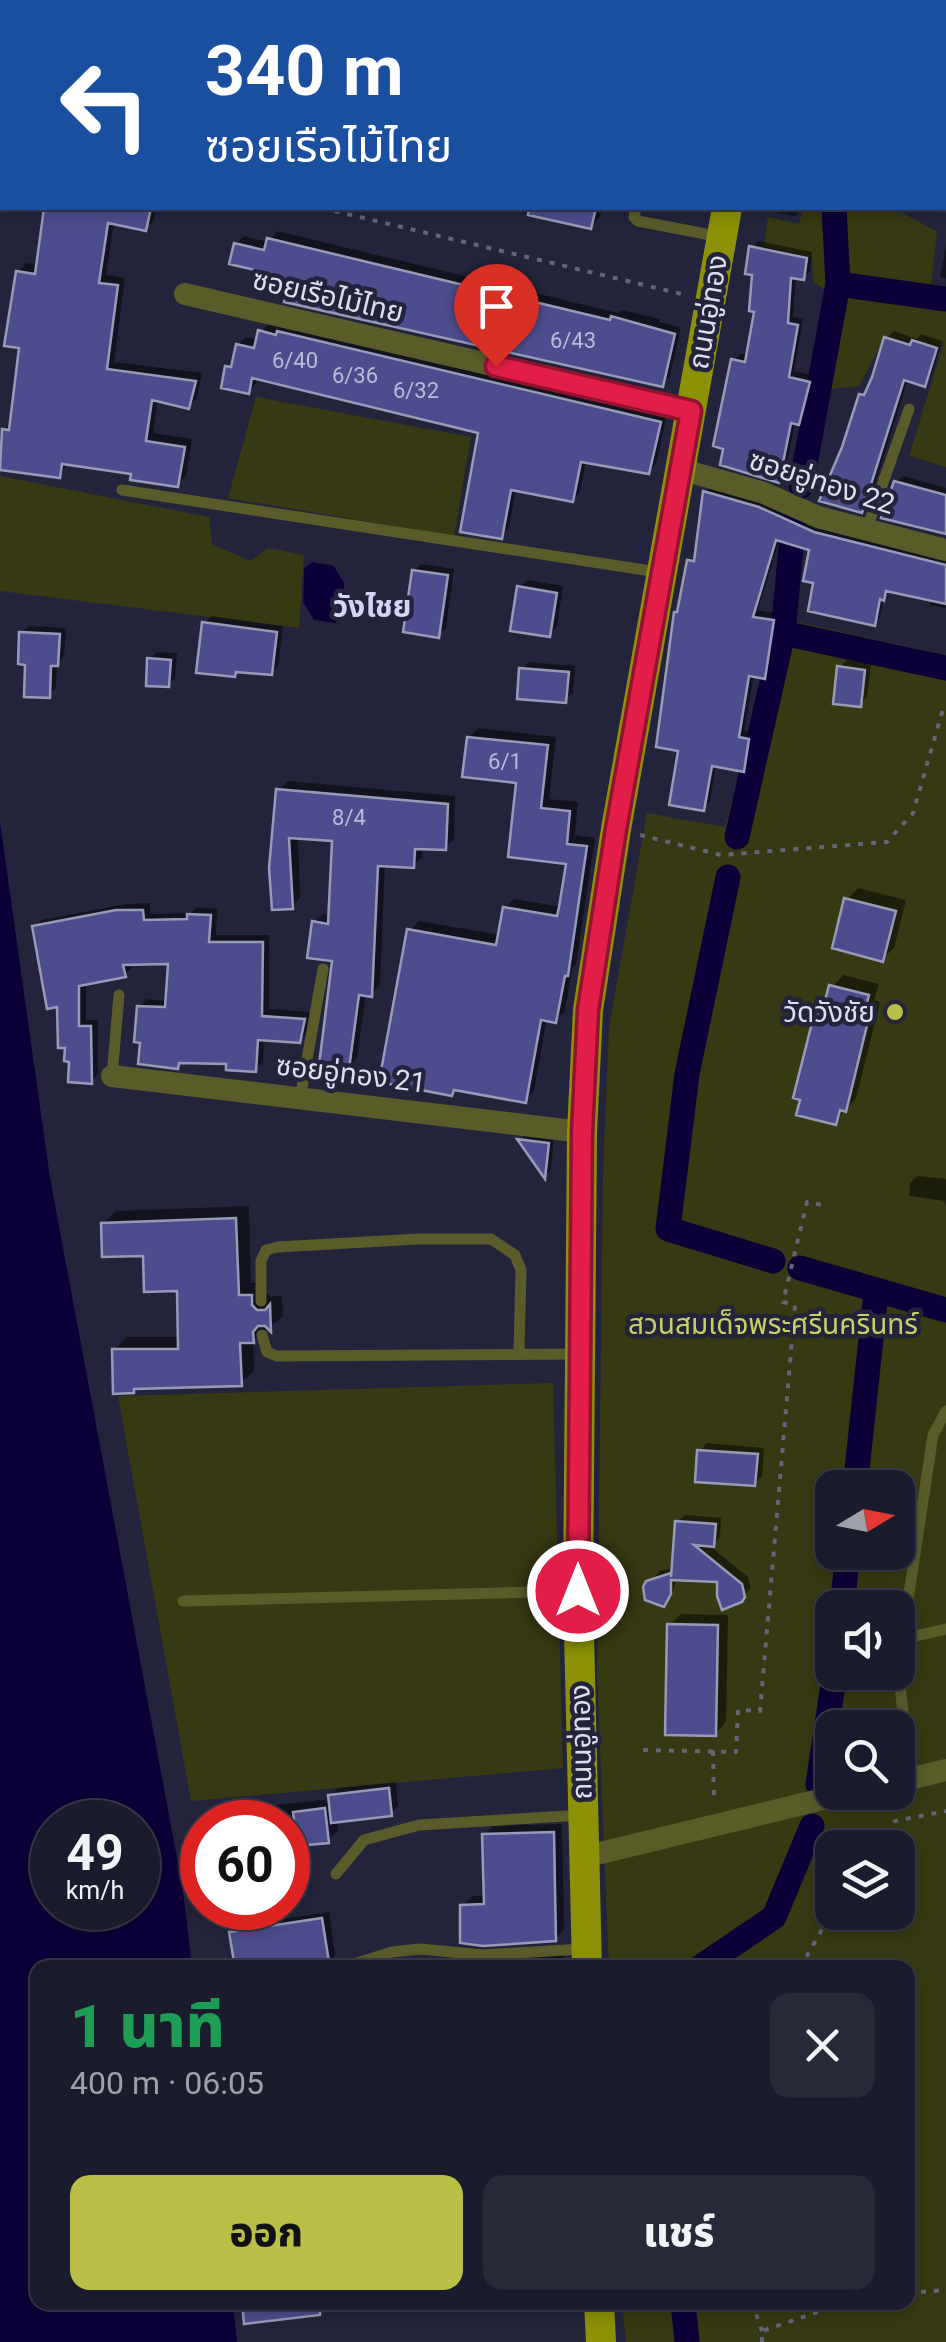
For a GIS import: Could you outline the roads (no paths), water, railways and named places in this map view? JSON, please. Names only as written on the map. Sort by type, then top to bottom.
[{"type":"main road","name":"ถนนอู่ทอง","points":[[587,1958],[578,1591],[582,1132],[588,1010],[723,216]]},
{"type":"main road","points":[[599,2310],[601,2342]]},
{"type":"street","name":"ซอยเรือไม้ไทย","points":[[185,294],[691,411]]},
{"type":"street","name":"ซอยอู่ทอง 22","points":[[680,469],[764,492],[818,517],[866,532],[946,550]]},
{"type":"street","name":"ซอยอู่ทอง 21","points":[[112,1076],[582,1132]]},
{"type":"street","points":[[915,1777],[946,1770]]},
{"type":"street","points":[[584,1858],[815,1801]]},
{"type":"lane","points":[[636,210],[634,217],[638,221],[723,216]]},
{"type":"lane","points":[[866,532],[909,409]]},
{"type":"lane","points":[[122,490],[662,573]]},
{"type":"lane","points":[[300,1098],[323,969]]},
{"type":"lane","points":[[112,1076],[119,996]]},
{"type":"lane","points":[[261,1301],[261,1260],[266,1250],[278,1246],[418,1239],[492,1240],[515,1256],[521,1270],[519,1352]]},
{"type":"lane","points":[[262,1336],[267,1352],[277,1356],[579,1354]]},
{"type":"lane","points":[[909,1590],[933,1435],[946,1411]]},
{"type":"lane","points":[[182,1601],[578,1591]]},
{"type":"lane","points":[[915,1636],[946,1629]]},
{"type":"lane","points":[[336,1874],[364,1840],[418,1825],[582,1815]]},
{"type":"lane","points":[[366,1960],[420,1949],[587,1958]]},
{"type":"waterway","points":[[801,486],[838,284],[834,210]]},
{"type":"waterway","points":[[838,284],[946,299]]},
{"type":"waterway","points":[[737,837],[783,633],[793,525]]},
{"type":"waterway","points":[[783,633],[946,668]]},
{"type":"waterway","points":[[728,877],[687,1074],[668,1229],[773,1261]]},
{"type":"waterway","points":[[800,1268],[946,1310]]},
{"type":"waterway","points":[[857,1470],[876,1292]]},
{"type":"waterway","points":[[844,1590],[846,1570]]},
{"type":"waterway","points":[[829,1710],[832,1690]]},
{"type":"waterway","points":[[711,1960],[774,1917],[812,1826]]},
{"type":"waterway","points":[[684,2310],[687,2342]]},
{"type":"place","name":"วัดวังชัย","points":[[895,1012]]},
{"type":"district","name":"วังไชย","points":[[372,606]]},
{"type":"park label","name":"สวนสมเด็จพระศรีนครินทร์","points":[[773,1324]]}]
